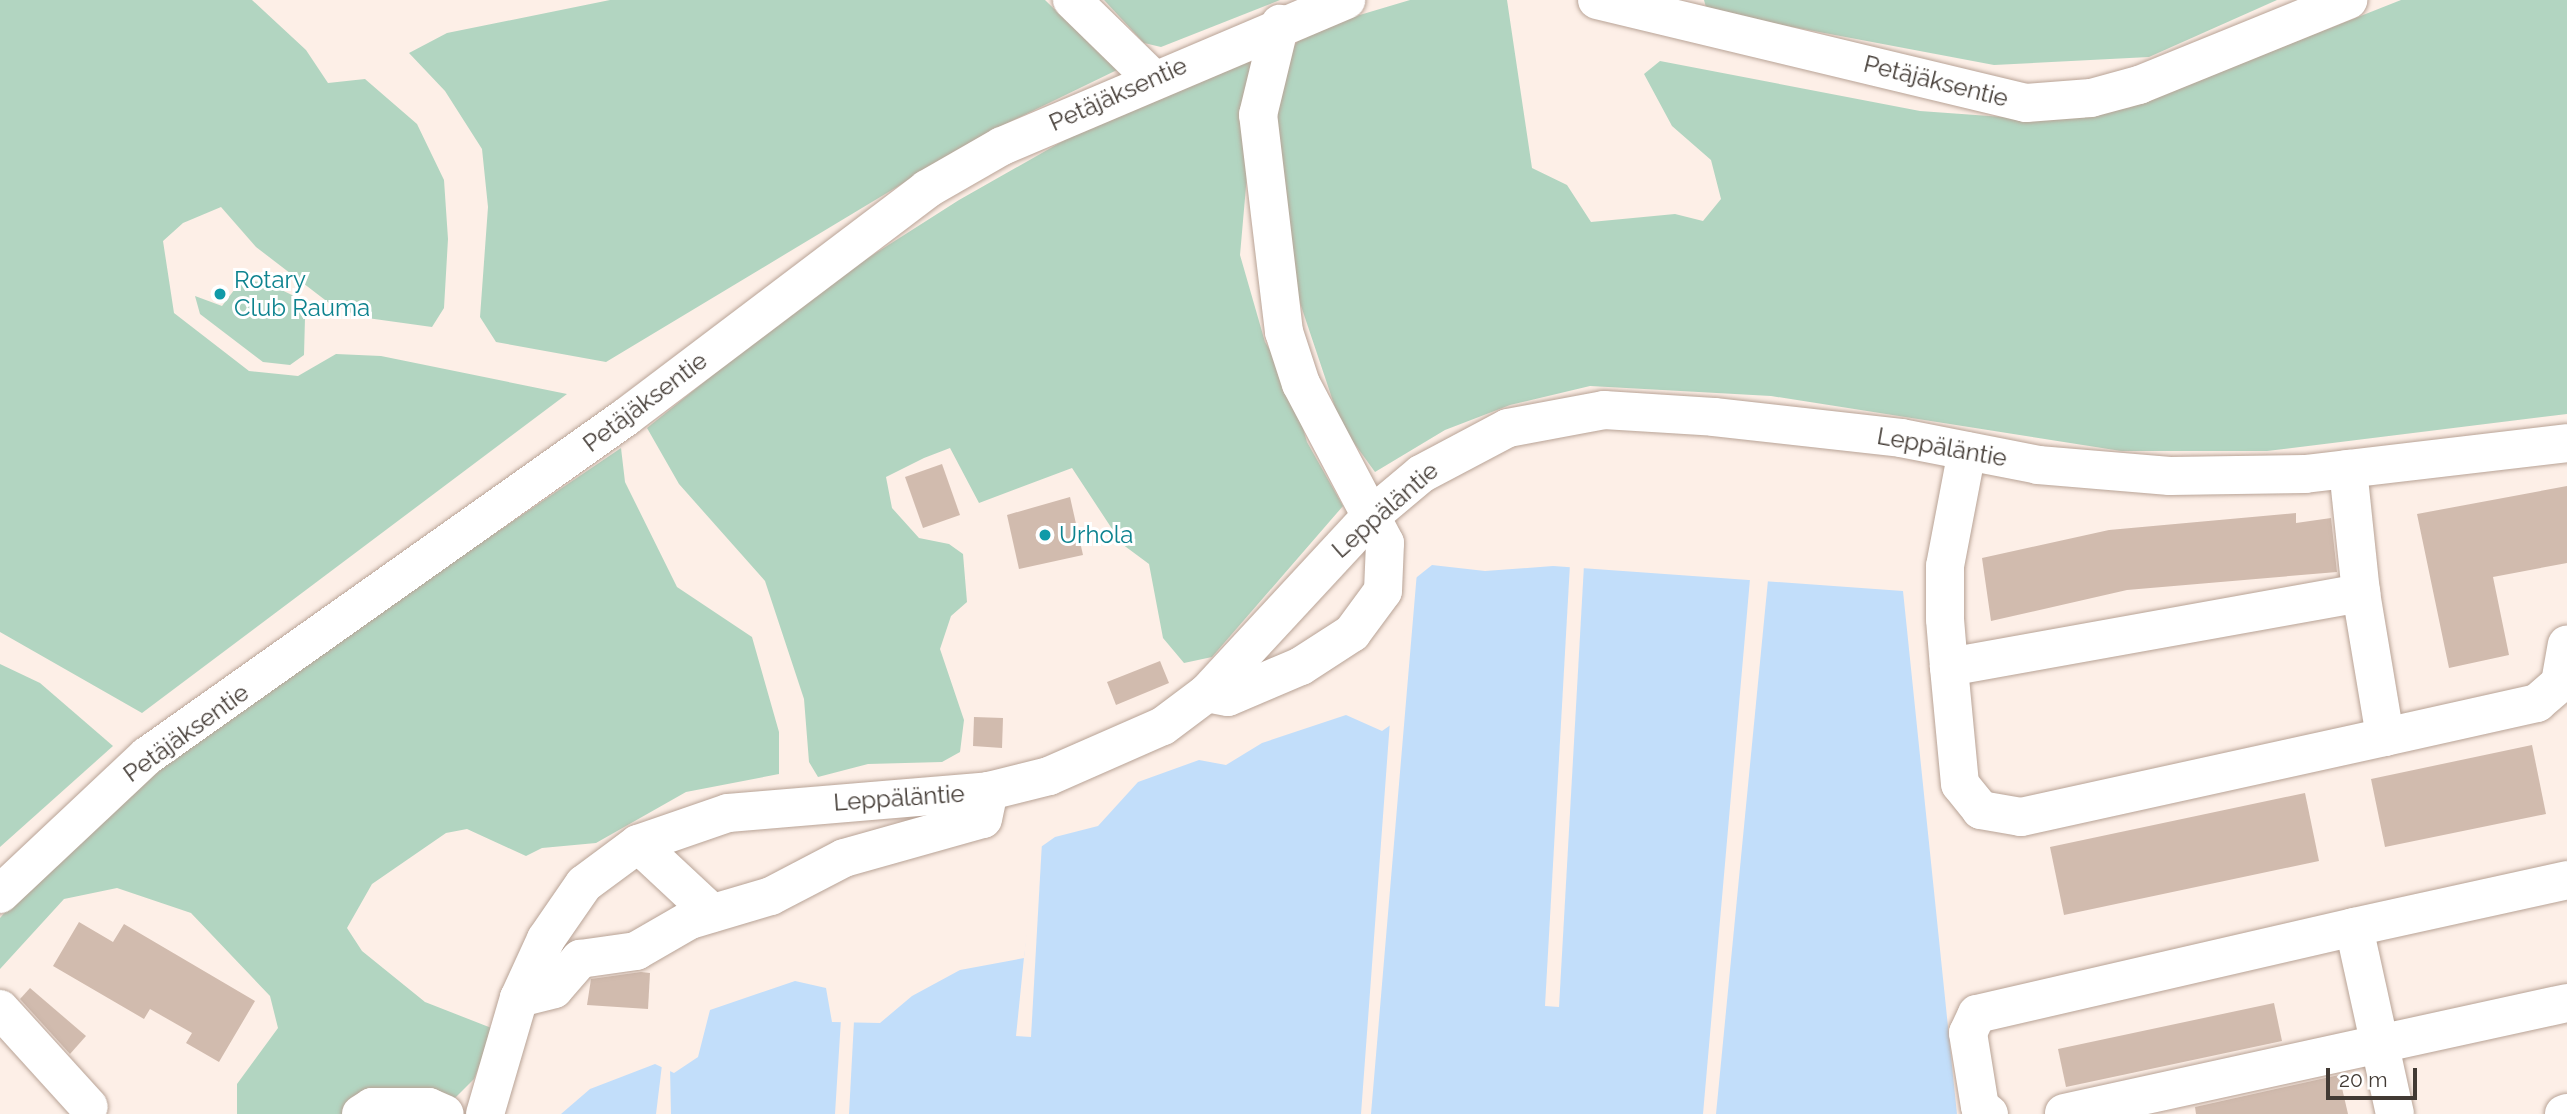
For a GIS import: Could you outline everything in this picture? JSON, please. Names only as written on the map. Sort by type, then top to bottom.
[{"type":"street","points":[[1072,0],[1152,78]]},
{"type":"street","name":"Petäjäksentie","points":[[0,894],[147,756],[626,417],[877,224],[1002,146],[1152,78],[1280,24],[1346,0]]},
{"type":"street","name":"Petäjäksentie","points":[[1597,0],[1667,8],[2026,103],[2139,85],[2348,0]]},
{"type":"street","points":[[1207,692],[1228,697],[1301,666],[1352,633],[1382,591],[1385,543],[1301,384],[1284,332],[1258,115],[1280,24]]},
{"type":"street","name":"Leppäläntie","points":[[485,1114],[519,998],[546,939],[584,884],[638,844],[728,813],[989,791],[1115,749],[1163,726],[1207,692],[1371,516],[1469,443],[1557,415],[1604,410],[1714,417],[1967,451],[2038,464],[2170,476],[2348,470],[2567,443]]},
{"type":"street","points":[[1967,451],[1945,566],[1949,667],[1960,784],[1982,810],[1999,816],[2537,703],[2560,683],[2567,645]]},
{"type":"street","points":[[2348,470],[2361,593],[2385,737]]},
{"type":"street","points":[[1949,667],[2361,593]]},
{"type":"street","points":[[519,998],[554,989],[580,959],[636,951],[712,913],[771,896],[844,858],[982,820],[989,791]]},
{"type":"street","points":[[638,844],[712,913]]},
{"type":"street","points":[[1989,1114],[1980,1107],[1968,1033],[1977,1014],[2567,880]]},
{"type":"street","points":[[2354,927],[2395,1114]]},
{"type":"street","points":[[2062,1114],[2379,1042],[2567,1003]]},
{"type":"street","points":[[0,1009],[89,1107]]},
{"type":"street","points":[[361,1114],[383,1107],[429,1107],[446,1114]]},
{"type":"green space","points":[[0,0],[252,0],[306,50],[328,83],[365,79],[417,124],[444,180],[448,239],[444,308],[432,327],[360,317],[329,303],[256,247],[221,207],[183,223],[163,241],[174,313],[249,371],[298,376],[336,354],[381,356],[567,394],[142,713],[0,632]]},
{"type":"green space","points":[[610,0],[1045,0],[1117,70],[985,134],[606,362],[496,342],[480,317],[488,207],[482,149],[445,91],[409,53],[447,33]]},
{"type":"green space","points":[[1104,0],[1280,0],[1161,47],[1144,43]]},
{"type":"green space","points":[[1410,0],[1507,0],[1532,168],[1567,185],[1591,222],[1675,214],[1703,221],[1721,199],[1711,160],[1672,126],[1644,74],[1660,61],[1920,111],[2031,119],[2128,108],[2401,0],[2567,0],[2567,414],[2267,451],[2121,451],[1771,396],[1590,386],[1510,405],[1445,430],[1375,472],[1341,425],[1294,285],[1276,107],[1293,47],[1306,31]]},
{"type":"green space","points":[[1704,0],[2277,0],[2149,57],[1994,65],[1707,11]]},
{"type":"green space","points":[[1258,50],[1240,255],[1265,342],[1289,381],[1307,442],[1343,506],[1212,657],[1184,663],[1163,638],[1149,564],[1122,544],[1072,468],[979,503],[950,448],[886,477],[892,508],[919,538],[949,544],[963,554],[967,602],[951,616],[940,649],[964,720],[960,752],[942,762],[868,764],[818,777],[809,762],[804,699],[765,581],[679,484],[647,428],[821,288],[959,200],[1070,137]]},
{"type":"green space","points":[[241,281],[265,282],[294,296],[305,318],[304,355],[290,365],[263,362],[200,314],[195,296],[222,306]]},
{"type":"green space","points":[[621,448],[625,482],[677,587],[752,637],[779,732],[779,774],[686,792],[596,843],[542,848],[526,856],[467,829],[446,833],[372,884],[347,928],[362,951],[425,1002],[494,1029],[474,1079],[449,1104],[348,1114],[237,1114],[237,1084],[278,1028],[270,996],[191,913],[117,888],[64,899],[0,969],[0,918],[66,843],[175,750]]},
{"type":"green space","points":[[0,664],[40,683],[113,746],[0,847]]},
{"type":"water","points":[[1432,565],[1485,571],[1553,566],[1903,591],[1957,1114],[561,1114],[590,1089],[655,1064],[674,1073],[698,1057],[710,1010],[795,981],[826,988],[832,1022],[880,1023],[912,996],[960,970],[1024,958],[1038,849],[1055,837],[1098,826],[1138,782],[1199,760],[1226,765],[1262,743],[1346,715],[1382,731],[1402,717],[1412,581]]},
{"type":"pier","points":[[1570,564],[1584,565],[1559,1007],[1545,1006]]},
{"type":"pier","points":[[1417,572],[1371,1114],[1361,1114],[1390,721],[1399,715],[1408,580]]},
{"type":"pier","points":[[1750,579],[1768,580],[1716,1114],[1703,1114]]},
{"type":"pier","points":[[1042,842],[1031,1037],[1016,1036],[1035,849]]},
{"type":"pier","points":[[841,1019],[854,1021],[849,1114],[835,1114]]},
{"type":"pier","points":[[662,1065],[670,1068],[671,1114],[656,1114]]},
{"type":"building","points":[[942,464],[960,515],[923,528],[905,477]]},
{"type":"building","points":[[2567,486],[2567,563],[2493,577],[2509,655],[2449,668],[2417,514]]},
{"type":"building","name":"Urhola","points":[[1070,497],[1083,555],[1019,569],[1007,515]]},
{"type":"building","points":[[2296,513],[2296,523],[2331,518],[2337,572],[2127,590],[1991,621],[1982,558],[2109,530]]},
{"type":"building","points":[[1160,661],[1169,683],[1116,705],[1107,682]]},
{"type":"building","points":[[974,717],[1003,718],[1002,748],[973,746]]},
{"type":"building","points":[[2532,745],[2546,814],[2385,847],[2371,779]]},
{"type":"building","points":[[2305,793],[2319,861],[2064,915],[2050,847]]},
{"type":"building","points":[[79,922],[113,942],[124,924],[255,1001],[219,1062],[186,1043],[192,1033],[150,1009],[144,1019],[53,966]]},
{"type":"building","points":[[650,973],[648,1009],[587,1005],[591,979]]},
{"type":"building","points":[[30,988],[86,1036],[70,1054],[20,999]]},
{"type":"building","points":[[2274,1003],[2282,1041],[2066,1087],[2058,1049]]},
{"type":"building","points":[[2339,1075],[2348,1114],[2196,1114],[2195,1107]]},
{"type":"place","name":"Rotary Club Rauma","points":[[220,294]]},
{"type":"place","name":"Urhola","points":[[1045,535]]}]
